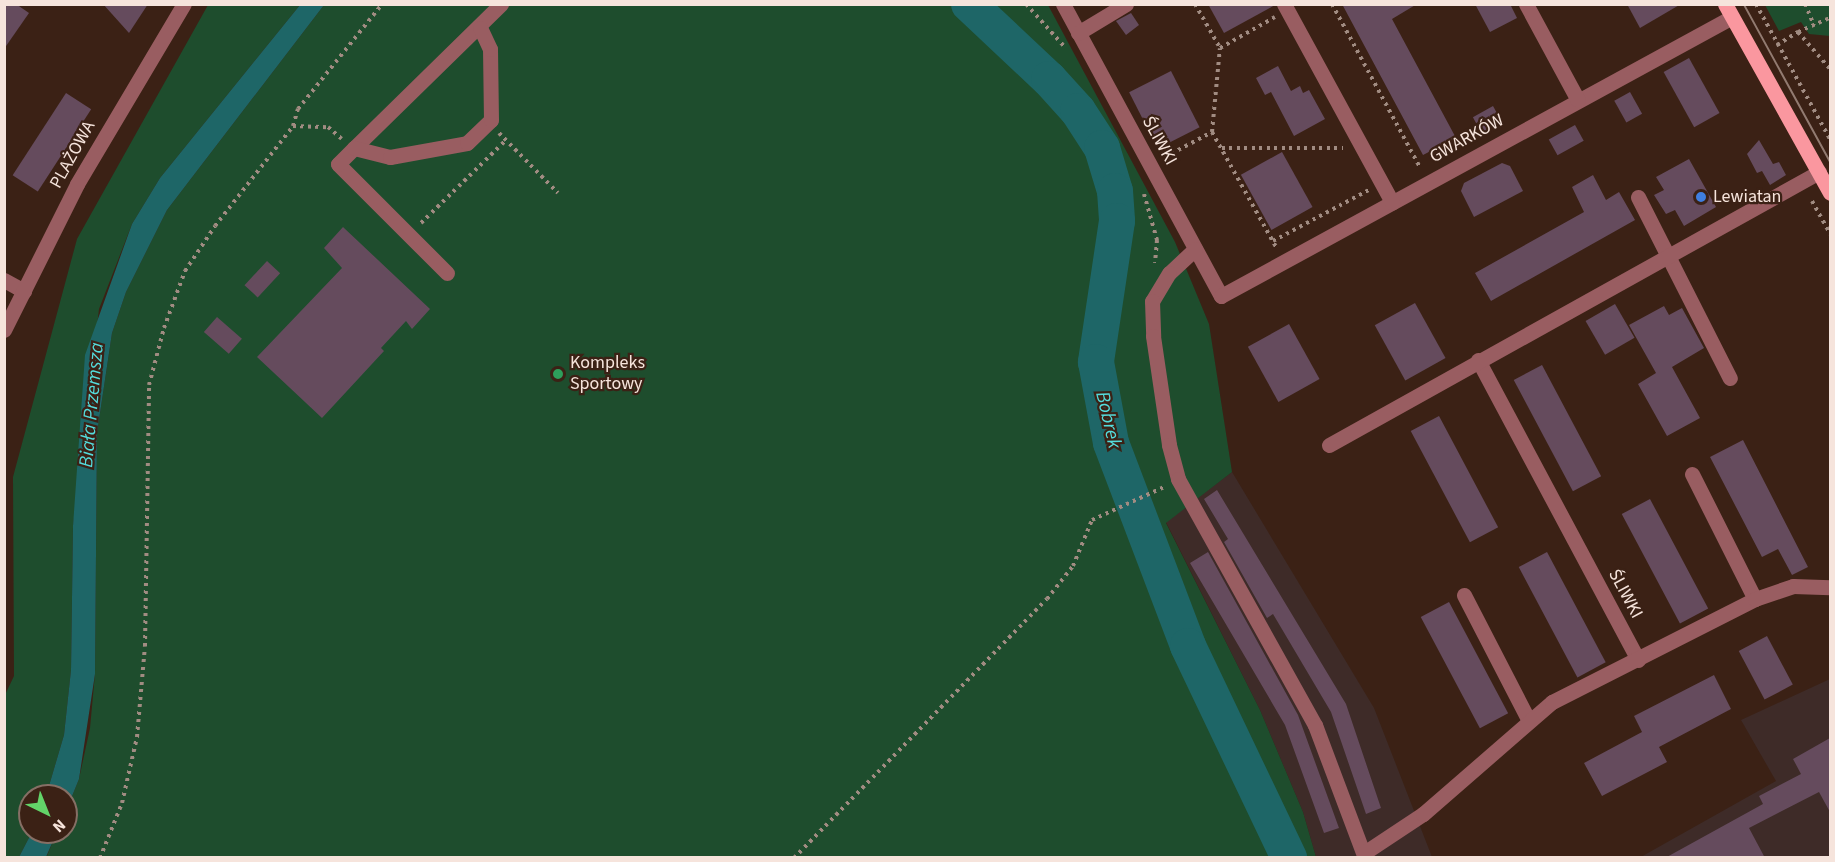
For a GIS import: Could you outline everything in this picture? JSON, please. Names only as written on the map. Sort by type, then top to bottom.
[{"type":"main road","points":[[1729,11],[1830,193]]},
{"type":"street","name":"PLAŻOWA","points":[[4,330],[77,184],[184,4]]},
{"type":"street","points":[[447,273],[338,164],[480,28],[501,4]]},
{"type":"street","name":"ŚLIWKI","points":[[1063,4],[1221,296]]},
{"type":"street","points":[[1078,33],[1126,4]]},
{"type":"street","points":[[1526,4],[1578,100]]},
{"type":"street","points":[[1282,10],[1392,202]]},
{"type":"street","name":"GWARKÓW","points":[[1221,296],[1578,100],[1729,11]]},
{"type":"street","points":[[354,148],[390,157],[467,143],[490,120],[490,49],[480,28]]},
{"type":"street","points":[[1329,445],[1819,172]]},
{"type":"street","points":[[1638,197],[1730,378]]},
{"type":"street","points":[[1195,249],[1169,273],[1152,301],[1153,336],[1175,468],[1198,518],[1279,655],[1316,725],[1365,855],[1423,814],[1528,719],[1552,702],[1755,599],[1793,586],[1830,587]]},
{"type":"street","points":[[4,280],[24,291]]},
{"type":"street","name":"ŚLIWKI","points":[[1478,360],[1638,660]]},
{"type":"street","points":[[1692,474],[1755,599]]},
{"type":"street","points":[[1464,595],[1528,719]]},
{"type":"path","points":[[100,858],[122,803],[137,738],[145,646],[148,385],[185,271],[229,207],[293,126],[298,109],[382,4]]},
{"type":"path","points":[[1026,4],[1071,55]]},
{"type":"path","points":[[1195,4],[1220,48],[1212,132],[1284,261]]},
{"type":"path","points":[[1332,4],[1429,182]]},
{"type":"path","points":[[1756,4],[1830,139]]},
{"type":"path","points":[[1804,4],[1814,25]]},
{"type":"path","points":[[1220,48],[1282,10]]},
{"type":"path","points":[[1777,45],[1798,32],[1830,18]]},
{"type":"path","points":[[1798,32],[1830,69]]},
{"type":"path","points":[[490,120],[504,142],[558,193]]},
{"type":"path","points":[[293,126],[328,127],[354,148]]},
{"type":"path","points":[[1150,165],[1212,132]]},
{"type":"path","points":[[409,235],[504,142]]},
{"type":"path","points":[[1221,148],[1353,148]]},
{"type":"path","points":[[1412,172],[1421,168]]},
{"type":"path","points":[[1273,241],[1375,187],[1377,190],[1384,187]]},
{"type":"path","points":[[1143,190],[1156,240],[1155,270]]},
{"type":"path","points":[[794,858],[1047,599],[1073,566],[1092,520],[1156,492]]},
{"type":"shaded area","points":[[1232,472],[1374,708],[1432,857],[1316,857],[1303,812],[1260,710],[1166,522]]},
{"type":"shaded area","points":[[1830,679],[1830,857],[1639,858],[1776,781],[1741,720]]},
{"type":"green space","points":[[208,5],[300,5],[160,178],[132,224],[99,309],[73,526],[71,670],[64,735],[50,784],[18,784],[18,844],[26,844],[19,857],[5,858],[4,697],[14,676],[13,477],[77,239]]},
{"type":"green space","points":[[324,5],[1048,5],[1175,242],[1209,324],[1232,472],[1166,523],[1260,710],[1303,812],[1316,857],[46,858],[52,844],[78,844],[77,784],[90,728],[95,674],[97,433],[112,333],[126,292],[167,210]]},
{"type":"green space","points":[[1765,5],[1830,5],[1830,36],[1809,34],[1801,22],[1779,31]]},
{"type":"water","name":"Biała Przemsza","points":[[300,5],[324,5],[167,210],[126,292],[112,333],[97,433],[95,674],[79,779],[77,784],[50,784],[64,735],[71,670],[73,526],[85,355],[132,224],[160,178]]},
{"type":"water","points":[[26,844],[52,844],[46,857],[19,857]]},
{"type":"building","points":[[4,4],[16,4],[29,13],[4,49]]},
{"type":"building","points":[[103,4],[148,4],[129,33]]},
{"type":"building","points":[[1208,4],[1274,4],[1275,5],[1224,33]]},
{"type":"building","points":[[1342,4],[1417,4],[1392,19],[1456,138],[1423,155]]},
{"type":"building","points":[[1475,4],[1510,4],[1517,18],[1490,32]]},
{"type":"building","points":[[1627,4],[1681,4],[1640,28]]},
{"type":"building","points":[[1131,13],[1139,25],[1126,35],[1116,21]]},
{"type":"building","points":[[1689,58],[1720,113],[1694,127],[1664,72]]},
{"type":"building","points":[[1278,66],[1291,91],[1300,86],[1303,93],[1309,90],[1325,119],[1294,136],[1271,92],[1265,95],[1256,78]]},
{"type":"building","points":[[1171,71],[1200,127],[1158,148],[1129,92]]},
{"type":"building","points":[[1630,92],[1642,114],[1626,123],[1614,101]]},
{"type":"building","points":[[66,93],[91,109],[38,192],[13,175]]},
{"type":"building","points":[[1493,106],[1502,122],[1482,133],[1473,117]]},
{"type":"building","points":[[1575,125],[1584,141],[1557,155],[1549,140]]},
{"type":"building","points":[[1759,140],[1773,164],[1779,162],[1786,175],[1770,185],[1762,171],[1757,173],[1747,154]]},
{"type":"building","points":[[1282,152],[1313,207],[1271,230],[1241,175]]},
{"type":"building","points":[[1689,159],[1716,207],[1684,226],[1675,210],[1666,214],[1654,195],[1664,190],[1656,177]]},
{"type":"building","points":[[1502,163],[1510,166],[1523,191],[1474,217],[1461,191],[1464,183]]},
{"type":"building","points":[[1593,175],[1606,200],[1619,192],[1635,220],[1491,301],[1475,273],[1584,212],[1572,187]]},
{"type":"building","points":[[343,227],[430,309],[412,329],[406,321],[381,348],[384,351],[322,418],[257,357],[342,268],[324,248]]},
{"type":"building","points":[[267,261],[280,273],[258,297],[244,285]]},
{"type":"building","points":[[1415,303],[1446,358],[1405,380],[1375,325]]},
{"type":"building","points":[[1615,304],[1634,338],[1605,355],[1586,321]]},
{"type":"building","points":[[1664,306],[1669,315],[1682,308],[1704,348],[1672,367],[1700,418],[1667,436],[1638,384],[1656,373],[1629,325]]},
{"type":"building","points":[[217,317],[242,339],[229,354],[204,332]]},
{"type":"building","points":[[1289,324],[1320,379],[1278,402],[1248,347]]},
{"type":"building","points":[[1542,365],[1601,476],[1573,491],[1514,380]]},
{"type":"building","points":[[1439,416],[1498,527],[1470,542],[1411,431]]},
{"type":"building","points":[[1743,440],[1808,567],[1792,575],[1778,549],[1762,557],[1710,457]]},
{"type":"building","points":[[1217,490],[1346,704],[1381,808],[1366,814],[1331,712],[1273,614],[1267,618],[1224,542],[1228,539],[1204,499]]},
{"type":"building","points":[[1650,499],[1708,608],[1680,624],[1622,514]]},
{"type":"building","points":[[1208,552],[1298,715],[1339,828],[1324,833],[1285,725],[1190,563]]},
{"type":"building","points":[[1547,552],[1606,662],[1577,677],[1519,567]]},
{"type":"building","points":[[1449,602],[1508,713],[1480,728],[1421,617]]},
{"type":"building","points":[[1767,636],[1793,685],[1765,700],[1739,651]]},
{"type":"building","points":[[1714,675],[1731,709],[1659,747],[1667,762],[1602,796],[1584,763],[1642,732],[1634,716]]},
{"type":"building","points":[[1830,738],[1830,812],[1819,792],[1749,828],[1765,858],[1665,858],[1763,804],[1759,796],[1801,774],[1793,759]]},
{"type":"waterway","name":"Bobrek","points":[[969,4],[1049,79],[1078,111],[1102,148],[1115,191],[1117,221],[1096,362],[1111,443],[1188,646],[1289,858]]},
{"type":"tram line","points":[[1744,4],[1830,161]]},
{"type":"place","name":"Lewiatan","points":[[1701,197]]},
{"type":"place","name":"Kompleks Sportowy","points":[[558,374]]}]
